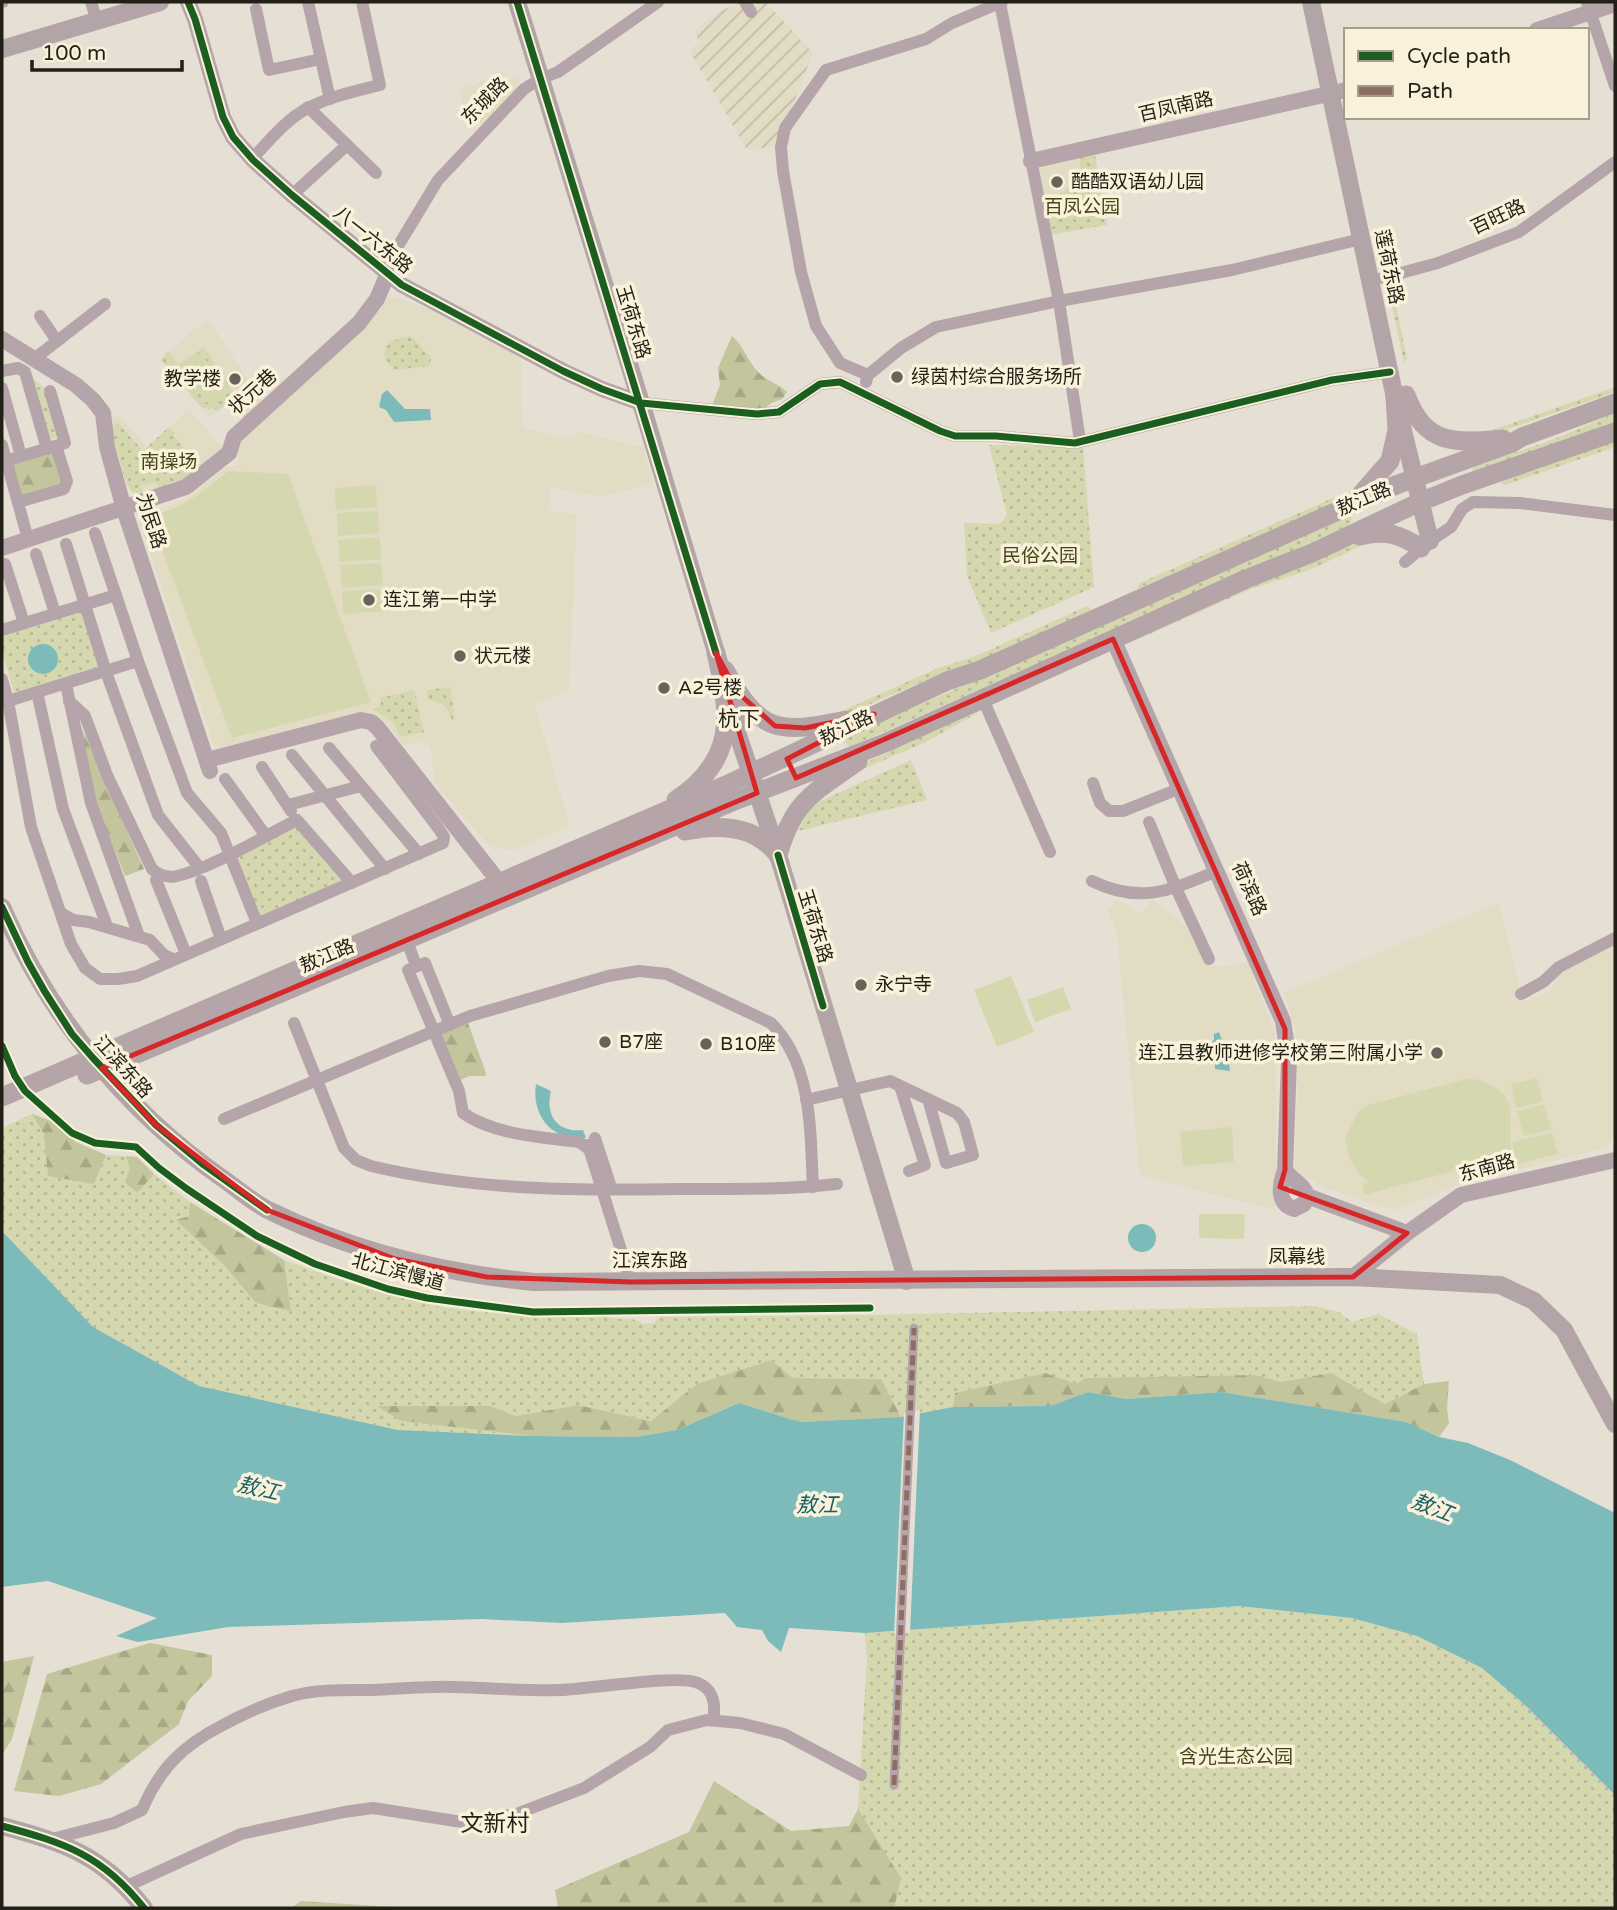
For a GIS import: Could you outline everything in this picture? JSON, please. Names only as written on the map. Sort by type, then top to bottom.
[{"type":"main road","points":[[2,49],[160,2]]},
{"type":"main road","name":"玉荷东路","points":[[517,2],[716,653]]},
{"type":"main road","name":"莲荷东路","points":[[1311,2],[1339,92]]},
{"type":"main road","name":"莲荷东路","points":[[1322,2],[1339,92],[1361,239],[1390,372],[1401,396]]},
{"type":"main road","name":"莲荷东路","points":[[1347,119],[1382,278],[1401,396],[1425,500],[1430,541]]},
{"type":"main road","points":[[1401,396],[1420,423],[1441,438],[1467,442],[1522,437]]},
{"type":"main road","points":[[1363,528],[1354,503],[1390,461],[1401,396]]},
{"type":"main road","name":"敖江路","points":[[91,1066],[407,942],[647,830],[750,773],[947,681],[980,670],[1354,503],[1615,402]]},
{"type":"main road","name":"敖江路","points":[[91,1066],[500,883],[757,793],[885,743],[982,697],[1425,500],[1615,432]]},
{"type":"main road","points":[[1339,540],[1385,533],[1430,541]]},
{"type":"main road","points":[[716,653],[737,692],[767,723],[784,729],[805,728],[874,714]]},
{"type":"main road","points":[[647,830],[705,776],[732,731],[716,653]]},
{"type":"main road","name":"玉荷东路","points":[[732,731],[750,773],[778,855],[907,1280]]},
{"type":"main road","points":[[838,733],[831,739],[828,747],[831,754],[846,758]]},
{"type":"main road","points":[[647,830],[725,827],[751,833],[764,840],[778,855],[791,819],[805,799],[885,743]]},
{"type":"main road","name":"江滨东路","points":[[2,907],[28,962],[91,1066],[204,1165],[267,1210],[324,1235],[395,1259],[487,1277],[534,1282],[907,1280]]},
{"type":"main road","points":[[2,1097],[91,1066]]},
{"type":"main road","points":[[2,1110],[91,1066]]},
{"type":"main road","name":"凤幕线","points":[[907,1280],[1353,1277],[1500,1285],[1534,1301],[1564,1330],[1615,1424]]},
{"type":"main road","points":[[2,1826],[52,1839],[78,1850],[127,1886],[144,1908]]},
{"type":"street","points":[[91,2],[97,21]]},
{"type":"street","name":"八一六东路","points":[[188,2],[223,117],[233,137],[252,159],[292,195],[394,278],[564,371],[641,403]]},
{"type":"street","points":[[308,2],[330,99]]},
{"type":"street","points":[[252,159],[278,131],[308,107],[380,85],[362,2]]},
{"type":"street","name":"东城路","points":[[394,278],[395,251],[438,180],[524,89],[558,72],[658,2]]},
{"type":"street","points":[[868,376],[840,363],[816,326],[801,272],[783,171],[781,147],[785,128],[826,70],[926,39],[952,23],[1001,2],[1059,301],[1080,441]]},
{"type":"street","points":[[1541,28],[1588,7],[1615,4]]},
{"type":"street","points":[[1588,7],[1615,86]]},
{"type":"street","points":[[256,9],[269,70],[321,60]]},
{"type":"street","name":"百凤南路","points":[[1031,161],[1339,92]]},
{"type":"street","points":[[308,107],[376,173]]},
{"type":"street","points":[[292,195],[347,145]]},
{"type":"street","name":"百旺路","points":[[1382,278],[1437,263],[1519,232],[1615,162]]},
{"type":"street","points":[[863,393],[868,376],[901,348],[936,327],[1059,301],[1232,270],[1361,239]]},
{"type":"street","name":"状元巷","points":[[4,556],[28,539],[186,487],[229,453],[234,437],[352,331],[394,278]]},
{"type":"street","points":[[34,359],[105,304]]},
{"type":"street","points":[[40,316],[57,341]]},
{"type":"street","name":"为民路","points":[[2,339],[87,394],[100,409],[106,425],[107,447],[124,509],[208,765],[361,720],[368,721],[377,727],[500,883]]},
{"type":"street","points":[[2,371],[18,368],[25,372],[66,481],[64,489],[18,502]]},
{"type":"street","points":[[641,403],[757,414],[779,412],[809,389],[839,382],[940,431],[956,436],[1075,443],[1332,380],[1390,372]]},
{"type":"street","points":[[2,388],[21,456]]},
{"type":"street","points":[[4,461],[65,443],[50,391]]},
{"type":"street","points":[[2,445],[4,461],[28,539]]},
{"type":"street","points":[[1405,562],[1451,527],[1462,509],[1473,502],[1520,503],[1615,515]]},
{"type":"street","points":[[95,533],[138,661],[187,793],[221,832],[257,923]]},
{"type":"street","points":[[66,544],[106,672],[158,815],[199,867]]},
{"type":"street","points":[[37,554],[55,613]]},
{"type":"street","points":[[4,556],[24,623]]},
{"type":"street","points":[[2,630],[116,595]]},
{"type":"street","name":"荷滨路","points":[[1114,639],[1285,1029],[1289,1060],[1283,1203],[1290,1208],[1297,1208],[1304,1204],[1307,1196]]},
{"type":"street","points":[[8,701],[138,661]]},
{"type":"street","points":[[2,679],[31,827],[71,944],[85,968],[100,979],[137,976],[443,843],[444,837],[376,746]]},
{"type":"street","points":[[66,684],[92,803],[139,936]]},
{"type":"street","points":[[37,692],[63,809],[107,926]]},
{"type":"street","points":[[982,697],[1050,852]]},
{"type":"street","points":[[69,701],[85,716],[107,775],[152,869],[159,875],[176,876],[199,867],[298,820]]},
{"type":"street","points":[[329,748],[419,854]]},
{"type":"street","points":[[292,755],[384,869]]},
{"type":"street","points":[[262,767],[298,820],[352,883]]},
{"type":"street","points":[[225,779],[266,835]]},
{"type":"street","points":[[1094,783],[1100,803],[1109,811],[1123,811],[1181,788]]},
{"type":"street","points":[[288,805],[361,786]]},
{"type":"street","points":[[1150,822],[1176,888],[1209,959]]},
{"type":"street","points":[[1092,881],[1139,895],[1176,888],[1217,871]]},
{"type":"street","points":[[156,880],[186,954]]},
{"type":"street","points":[[201,881],[221,939]]},
{"type":"street","points":[[61,913],[73,920],[107,926],[150,940],[164,955],[173,959]]},
{"type":"street","points":[[1521,994],[1544,982],[1559,967],[1615,938]]},
{"type":"street","points":[[407,942],[416,965]]},
{"type":"street","points":[[450,1024],[425,963],[408,970],[459,1091],[463,1113],[492,1128],[590,1143],[608,1188],[631,1282]]},
{"type":"street","points":[[224,1119],[495,1007],[608,976],[639,971],[667,974],[772,1023],[784,1036],[792,1049],[806,1100],[813,1186]]},
{"type":"street","points":[[294,1023],[344,1148],[356,1160],[371,1166],[509,1188],[837,1184]]},
{"type":"street","points":[[806,1100],[890,1081],[957,1113],[964,1122],[973,1155],[946,1163],[928,1100]]},
{"type":"street","points":[[900,1086],[925,1165],[909,1171]]},
{"type":"street","points":[[912,1125],[933,1118]]},
{"type":"street","points":[[796,1152],[811,1151]]},
{"type":"street","name":"东南路","points":[[1353,1277],[1407,1233],[1466,1194],[1615,1160]]},
{"type":"street","points":[[1285,1170],[1292,1180],[1304,1188],[1307,1196],[1407,1233]]},
{"type":"street","points":[[608,1188],[640,1184]]},
{"type":"street","points":[[894,1785],[914,1328]]},
{"type":"street","points":[[52,1839],[114,1823],[142,1810],[153,1784],[166,1767],[201,1736],[252,1710],[294,1696],[330,1691],[452,1687],[569,1690],[674,1680],[697,1682],[708,1689],[715,1701],[714,1713]]},
{"type":"street","points":[[127,1886],[241,1834],[344,1812],[373,1808],[463,1822],[516,1814],[584,1788],[650,1747],[668,1730],[707,1720],[740,1723],[784,1734],[861,1776]]},
{"type":"highlighted area","points":[[1113,639],[1285,1029],[1285,1170],[1280,1187],[1407,1233],[1353,1277],[631,1282],[487,1277],[395,1259],[267,1210],[156,1125],[102,1068],[757,793],[716,653],[737,692],[775,726],[805,728],[874,714],[787,759],[796,778]]},
{"type":"shaded area","points":[[740,2],[766,2],[813,53],[784,128],[780,146],[747,150],[689,50],[699,42],[695,32],[704,23]]},
{"type":"shaded area","points":[[502,73],[505,81],[519,77],[519,90],[482,127],[471,107],[466,109],[458,90]]},
{"type":"shaded area","name":"酷酷双语幼儿园","points":[[1080,158],[1080,170],[1071,186],[1059,196],[1043,201],[1037,168]]},
{"type":"shaded area","name":"连江第一中学","points":[[384,297],[394,297],[448,316],[521,352],[522,427],[568,438],[581,432],[643,447],[653,483],[601,497],[551,488],[548,510],[577,515],[569,690],[535,704],[570,826],[515,850],[491,847],[486,843],[435,783],[430,745],[423,746],[422,742],[404,746],[384,721],[369,713],[362,712],[224,748],[214,746],[141,526],[140,521],[146,513],[187,499],[226,467],[238,466],[238,445],[243,435]]},
{"type":"shaded area","points":[[209,320],[264,404],[245,419],[238,409],[234,411],[228,403],[209,417],[161,360],[191,331]]},
{"type":"shaded area","points":[[189,409],[224,449],[179,485],[142,494],[132,492],[127,486],[108,420],[118,414],[147,447]]},
{"type":"shaded area","points":[[1117,899],[1141,914],[1153,899],[1185,925],[1212,966],[1223,967],[1247,962],[1277,1045],[1275,1210],[1140,1175],[1117,934],[1108,910]]},
{"type":"shaded area","name":"连江县教师进修学校第三附属小学","points":[[1499,902],[1523,1002],[1550,992],[1557,973],[1615,943],[1615,1134],[1607,1148],[1464,1183],[1395,1210],[1324,1187],[1295,1169],[1298,1048],[1284,993]]},
{"type":"green space","name":"百凤公园","points":[[1095,155],[1107,225],[1049,235],[1043,201],[1065,191],[1075,181],[1080,158]]},
{"type":"green space","points":[[1389,283],[1392,285],[1407,359],[1404,363],[1388,286]]},
{"type":"green space","points":[[411,336],[431,357],[430,366],[394,370],[385,357],[386,347],[396,340]]},
{"type":"green space","points":[[732,336],[759,373],[787,392],[782,399],[771,403],[762,411],[712,405],[720,385],[718,368]]},
{"type":"green space","points":[[204,347],[249,416],[245,419],[238,409],[234,411],[228,403],[216,412],[213,407],[209,410],[206,407],[203,409],[161,360],[168,351],[178,365]]},
{"type":"green space","points":[[201,352],[226,390],[206,403],[181,365]]},
{"type":"green space","points":[[29,376],[45,388],[59,437],[47,440]]},
{"type":"green space","points":[[1615,387],[1615,392],[1486,437],[1484,433]]},
{"type":"green space","points":[[1615,413],[1615,424],[1473,472],[1472,470],[1474,467],[1557,438]]},
{"type":"green space","name":"南操场","points":[[118,423],[143,451],[169,427],[201,469],[179,485],[177,481],[170,483],[171,488],[158,491],[157,483],[141,485],[142,494],[132,492],[126,483],[111,428]]},
{"type":"green space","points":[[1615,441],[1615,447],[1505,485],[1501,483],[1502,481]]},
{"type":"green space","name":"民俗公园","points":[[989,445],[1083,447],[1094,587],[991,633],[967,576],[964,523],[1000,524],[1007,515]]},
{"type":"green space","points":[[53,451],[63,486],[20,498],[10,463]]},
{"type":"green space","points":[[228,471],[288,474],[371,702],[232,738],[150,517],[192,498]]},
{"type":"green space","points":[[376,485],[377,507],[336,510],[335,488]]},
{"type":"green space","points":[[1342,494],[1345,500],[1137,589],[1140,583]]},
{"type":"green space","points":[[378,511],[379,533],[338,536],[337,513]]},
{"type":"green space","points":[[1349,515],[1352,518],[1350,525],[850,747],[844,742],[849,736]]},
{"type":"green space","points":[[380,537],[381,559],[340,562],[338,540]]},
{"type":"green space","points":[[1365,538],[1367,543],[1310,570],[1251,589],[1134,641],[1135,637]]},
{"type":"green space","points":[[381,563],[383,585],[342,588],[340,565]]},
{"type":"green space","points":[[383,589],[385,611],[343,614],[342,591]]},
{"type":"green space","points":[[1090,607],[1091,610],[976,663],[947,671],[840,717],[838,713],[938,668],[976,656]]},
{"type":"green space","points":[[82,609],[100,669],[15,695],[2,651],[2,633]]},
{"type":"green space","points":[[450,687],[455,720],[452,720],[441,703],[428,700],[427,690]]},
{"type":"green space","points":[[414,690],[424,732],[400,737],[394,724],[374,709],[381,705],[380,698]]},
{"type":"green space","points":[[976,708],[980,709],[979,712],[924,743],[863,769],[860,765],[911,742]]},
{"type":"green space","points":[[79,722],[144,869],[125,876],[96,803]]},
{"type":"green space","points":[[911,760],[927,800],[798,831],[812,805]]},
{"type":"green space","points":[[299,826],[345,880],[258,918],[235,856]]},
{"type":"green space","points":[[1011,976],[1034,1032],[997,1047],[974,990]]},
{"type":"green space","points":[[1063,987],[1071,1009],[1035,1022],[1027,1000]]},
{"type":"green space","points":[[468,1023],[486,1073],[485,1076],[469,1076],[461,1080],[439,1035]]},
{"type":"green space","points":[[1470,1078],[1487,1083],[1506,1098],[1511,1116],[1512,1155],[1364,1195],[1362,1185],[1369,1182],[1352,1163],[1345,1138],[1358,1112],[1368,1105]]},
{"type":"green space","points":[[1537,1078],[1543,1101],[1516,1108],[1511,1084]]},
{"type":"green space","points":[[1544,1104],[1551,1129],[1524,1136],[1517,1111]]},
{"type":"green space","points":[[32,1114],[44,1134],[94,1184],[106,1155],[126,1156],[136,1193],[154,1174],[190,1202],[190,1216],[177,1220],[223,1264],[256,1303],[291,1310],[284,1260],[370,1289],[445,1307],[514,1314],[605,1316],[639,1321],[643,1324],[654,1323],[659,1317],[1314,1306],[1339,1312],[1352,1322],[1378,1314],[1417,1334],[1424,1384],[1385,1404],[1331,1373],[1281,1382],[1255,1375],[1085,1378],[1076,1384],[1045,1373],[955,1393],[953,1407],[901,1417],[881,1379],[792,1378],[697,1384],[651,1421],[578,1405],[516,1416],[490,1406],[378,1406],[401,1421],[532,1436],[398,1430],[199,1386],[93,1327],[2,1231],[2,1128]]},
{"type":"green space","points":[[32,1114],[51,1121],[76,1142],[106,1155],[94,1184],[48,1176],[44,1134]]},
{"type":"green space","points":[[1232,1127],[1234,1162],[1183,1166],[1180,1132]]},
{"type":"green space","points":[[1552,1133],[1558,1154],[1517,1164],[1512,1142]]},
{"type":"green space","points":[[126,1156],[137,1157],[154,1174],[137,1193],[125,1182],[130,1168]]},
{"type":"green space","points":[[190,1202],[284,1260],[291,1311],[256,1303],[223,1264],[176,1220],[189,1216]]},
{"type":"green space","points":[[1199,1214],[1245,1214],[1244,1239],[1199,1238]]},
{"type":"green space","points":[[772,1360],[792,1378],[881,1379],[901,1417],[800,1422],[739,1403],[677,1430],[635,1437],[532,1436],[401,1421],[377,1406],[490,1406],[516,1416],[578,1405],[651,1421],[697,1384]]},
{"type":"green space","points":[[1045,1373],[1076,1384],[1085,1378],[1255,1375],[1281,1382],[1331,1373],[1385,1404],[1424,1384],[1449,1381],[1449,1423],[1439,1437],[1406,1422],[1222,1392],[1126,1399],[1088,1392],[1050,1406],[953,1407],[955,1393]]},
{"type":"green space","name":"含光生态公园","points":[[1239,1606],[1352,1618],[1417,1636],[1482,1668],[1524,1704],[1615,1795],[1615,1908],[894,1908],[858,1809],[867,1657],[865,1633]]},
{"type":"green space","points":[[150,1643],[212,1655],[212,1676],[188,1701],[179,1724],[101,1784],[59,1796],[14,1791],[47,1674]]},
{"type":"green space","points":[[34,1656],[12,1739],[2,1755],[2,1662]]},
{"type":"green space","points":[[714,1781],[791,1831],[849,1826],[858,1809],[901,1878],[894,1908],[558,1908],[555,1890],[689,1832]]},
{"type":"green space","points":[[301,1901],[393,1907],[397,1908],[291,1908]]},
{"type":"water","points":[[387,390],[405,409],[430,409],[431,420],[394,422],[386,410],[379,407],[382,394]]},
{"type":"water","points":[[43,644],[54,648],[58,659],[54,670],[43,674],[32,670],[28,659],[32,648]]},
{"type":"water","points":[[1219,1032],[1228,1055],[1230,1071],[1215,1069],[1215,1054],[1210,1044],[1214,1040],[1214,1034]]},
{"type":"water","points":[[536,1084],[551,1091],[550,1108],[555,1121],[566,1129],[583,1130],[586,1138],[564,1136],[547,1124],[537,1106]]},
{"type":"water","points":[[1142,1224],[1152,1228],[1156,1238],[1152,1248],[1142,1252],[1132,1248],[1128,1238],[1132,1228]]},
{"type":"water","name":"敖江","points":[[2,1231],[93,1327],[199,1386],[398,1430],[635,1437],[677,1430],[739,1403],[800,1422],[901,1417],[953,1407],[1050,1406],[1088,1392],[1126,1399],[1222,1392],[1406,1422],[1439,1437],[1468,1443],[1510,1460],[1615,1513],[1615,1795],[1524,1704],[1482,1668],[1417,1636],[1352,1618],[1239,1606],[865,1633],[789,1628],[781,1652],[768,1641],[762,1630],[737,1627],[725,1613],[562,1623],[482,1619],[228,1627],[138,1642],[116,1636],[157,1618],[48,1581],[2,1587]]},
{"type":"pier","points":[[920,1410],[910,1633],[894,1634],[904,1413]]},
{"type":"marked path","points":[[894,1785],[914,1328]]},
{"type":"cycle path","points":[[188,2],[223,117],[233,137],[253,160],[292,195],[402,285],[563,371],[641,403],[757,414],[779,412],[820,384],[840,382],[955,436],[996,436],[1075,443],[1332,380],[1390,372]]},
{"type":"cycle path","points":[[517,2],[716,653]]},
{"type":"cycle path","points":[[778,855],[823,1006]]},
{"type":"cycle path","points":[[2,907],[28,962],[72,1034],[156,1125],[204,1165],[267,1210]]},
{"type":"cycle path","name":"北江滨慢道","points":[[2,1046],[25,1091],[72,1133],[95,1143],[136,1147],[187,1189],[257,1236],[315,1264],[388,1289],[427,1298],[533,1312],[870,1308]]},
{"type":"cycle path","points":[[2,1826],[64,1845],[97,1863],[113,1875],[144,1908]]},
{"type":"place","name":"酷酷双语幼儿园","points":[[1057,182]]},
{"type":"place","name":"绿茵村综合服务场所","points":[[897,377]]},
{"type":"place","name":"教学楼","points":[[235,379]]},
{"type":"place","name":"连江第一中学","points":[[369,600]]},
{"type":"place","name":"状元楼","points":[[460,656]]},
{"type":"place","name":"A2号楼","points":[[664,688]]},
{"type":"place","name":"永宁寺","points":[[861,985]]},
{"type":"place","name":"B7座","points":[[605,1042]]},
{"type":"place","name":"B10座","points":[[706,1044]]},
{"type":"place","name":"连江县教师进修学校第三附属小学","points":[[1437,1053]]},
{"type":"district","name":"杭下","points":[[739,719]]},
{"type":"district","name":"文新村","points":[[495,1824]]}]
